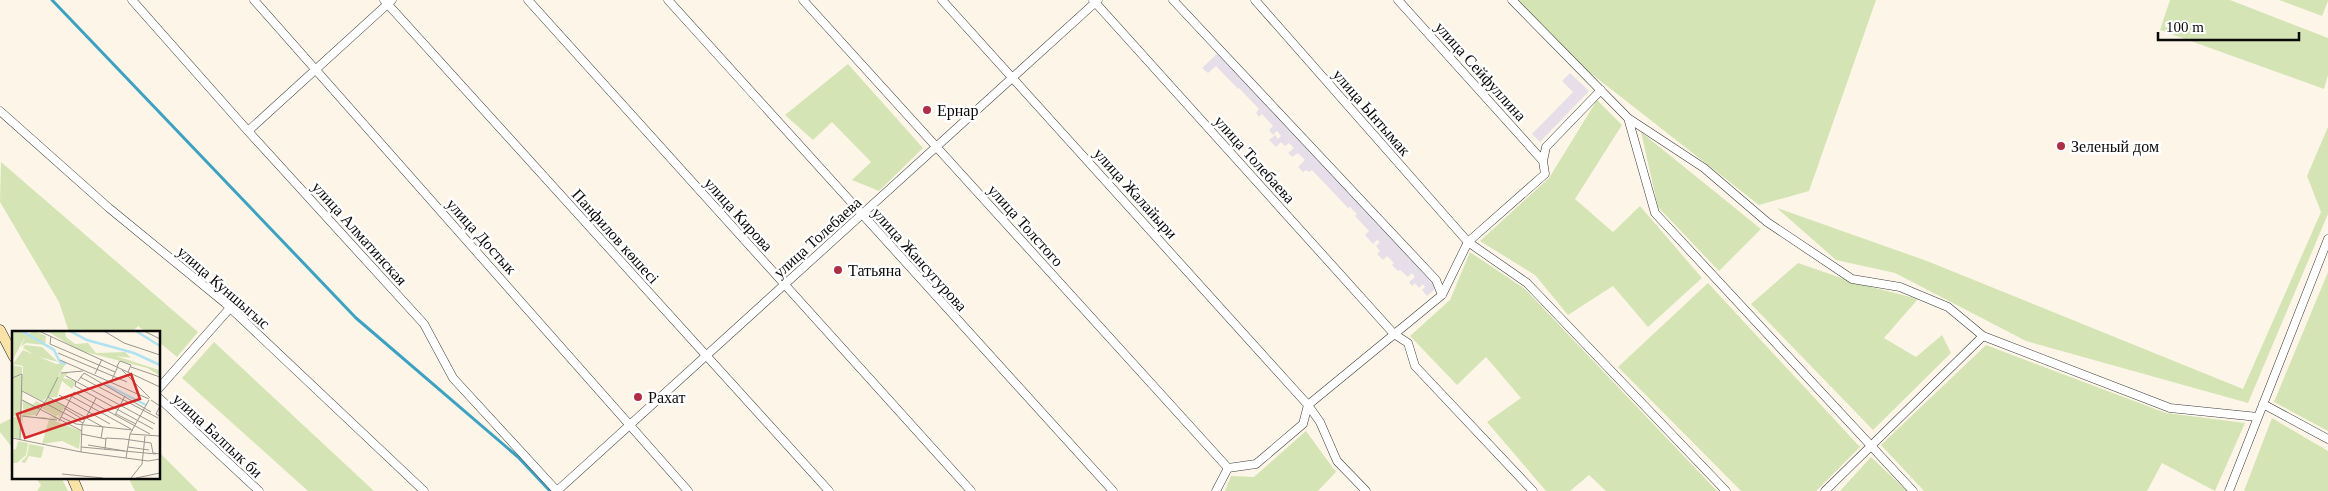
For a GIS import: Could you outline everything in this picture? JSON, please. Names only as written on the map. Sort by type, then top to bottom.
[{"type":"street","name":"улица Алматинская","points":[[132,0],[248,131],[424,324],[452,378],[557,491]]},
{"type":"street","name":"улица Достык","points":[[254,0],[632,425],[688,491]]},
{"type":"street","name":"улица Кирова","points":[[528,0],[971,491]]},
{"type":"street","name":"улица Жансугурова","points":[[668,0],[1113,491]]},
{"type":"street","name":"улица Толстого","points":[[803,0],[1228,468]]},
{"type":"street","name":"улица Жалайыри","points":[[942,0],[1308,405],[1320,422],[1337,461],[1366,491]]},
{"type":"street","points":[[1173,0],[1436,280],[1442,295]]},
{"type":"street","name":"улица Ынтымак","points":[[1255,0],[1468,242],[1528,283],[1726,491]]},
{"type":"street","name":"улица Сейфуллина","points":[[1398,0],[1543,161]]},
{"type":"street","points":[[1512,0],[1628,118],[1704,168],[1767,222],[1852,279],[1900,287],[1948,307],[1983,336],[2170,408],[2258,417]]},
{"type":"street","points":[[248,131],[316,70],[388,1]]},
{"type":"street","name":"Панфилов көшесі","points":[[388,1],[829,491]]},
{"type":"street","name":"улица Толебаева","points":[[557,491],[632,425],[1096,1],[1394,334],[1408,343],[1415,366],[1533,491]]},
{"type":"street","points":[[1216,491],[1228,468],[1256,464],[1304,424],[1308,405],[1442,295],[1468,242],[1545,174],[1543,161],[1546,147],[1601,90]]},
{"type":"street","name":"улица Куншыгыс","points":[[0,112],[110,208],[230,308],[423,491]]},
{"type":"street","points":[[1628,118],[1655,213],[1913,491]]},
{"type":"street","points":[[2229,491],[2328,239]]},
{"type":"street","points":[[160,387],[230,308]]},
{"type":"street","points":[[0,330],[12,354]]},
{"type":"street","points":[[1825,491],[1983,336]]},
{"type":"street","name":"улица Балпык би","points":[[160,399],[259,491]]},
{"type":"street","points":[[2263,404],[2328,439]]},
{"type":"street","points":[[72,478],[78,491]]},
{"type":"shaded area","points":[[1218,53],[1437,287],[1427,296],[1422,290],[1425,287],[1423,284],[1419,288],[1415,283],[1412,286],[1409,282],[1415,277],[1412,273],[1408,277],[1392,265],[1394,263],[1387,256],[1383,260],[1377,254],[1380,251],[1376,246],[1380,242],[1377,240],[1373,244],[1365,235],[1369,231],[1355,216],[1357,214],[1350,207],[1348,208],[1312,170],[1303,172],[1298,167],[1305,160],[1298,153],[1292,157],[1288,153],[1294,148],[1289,143],[1285,146],[1281,142],[1276,147],[1269,140],[1275,135],[1278,139],[1281,136],[1277,131],[1273,135],[1269,130],[1273,126],[1262,114],[1259,117],[1256,113],[1259,109],[1239,88],[1216,66],[1208,73],[1202,68]]},
{"type":"shaded area","points":[[1570,73],[1589,91],[1540,142],[1532,134],[1573,92],[1562,81]]},
{"type":"green space","points":[[1516,0],[1876,0],[1809,191],[1759,205],[1561,50]]},
{"type":"green space","points":[[2170,0],[2230,0],[2328,38],[2328,75],[2324,89],[2160,30]]},
{"type":"green space","points":[[2279,0],[2328,0],[2328,1],[2322,16]]},
{"type":"green space","points":[[848,64],[923,148],[879,191],[852,180],[871,162],[832,122],[813,140],[785,115]]},
{"type":"green space","points":[[1597,100],[1622,125],[1575,199],[1613,232],[1640,206],[1702,278],[1648,327],[1613,286],[1568,315],[1535,275],[1480,241],[1549,178]]},
{"type":"green space","points":[[2328,127],[2328,214],[2248,403],[2026,341],[1895,273],[1836,260],[1777,208],[1927,261],[2243,389],[2321,212],[2307,176]]},
{"type":"green space","points":[[1641,132],[1761,229],[1719,271],[1658,207]]},
{"type":"green space","points":[[1,162],[198,332],[177,357],[160,343],[160,331],[145,331],[138,326],[133,331],[69,331],[59,302],[0,202]]},
{"type":"green space","points":[[1470,252],[1525,289],[1717,491],[1606,491],[1589,475],[1570,491],[1546,491],[1487,422],[1521,398],[1486,357],[1457,385],[1410,336],[1450,300]]},
{"type":"green space","points":[[1798,263],[1856,283],[1918,299],[1884,338],[1916,357],[1942,335],[1951,353],[1873,430],[1751,304]]},
{"type":"green space","points":[[2328,272],[2328,431],[2274,402]]},
{"type":"green space","points":[[1708,283],[1860,447],[1816,491],[1741,491],[1618,367]]},
{"type":"green space","points":[[214,342],[374,491],[308,491],[182,378]]},
{"type":"green space","points":[[1986,345],[2166,413],[2245,423],[2215,491],[2162,463],[2147,491],[1924,491],[1881,445]]},
{"type":"green space","points":[[12,418],[12,447],[0,432],[0,424]]},
{"type":"green space","points":[[2272,418],[2328,451],[2328,491],[2244,491]]},
{"type":"green space","points":[[1306,431],[1336,472],[1318,491],[1225,491],[1231,476],[1254,477]]},
{"type":"green space","points":[[160,453],[198,491],[135,491],[128,478],[160,478]]},
{"type":"green space","points":[[1871,457],[1907,491],[1840,491]]},
{"type":"green space","points":[[36,478],[62,478],[68,491],[37,491],[41,485]]},
{"type":"waterway","points":[[52,0],[356,318],[518,457],[550,491]]},
{"type":"place","name":"Ернар","points":[[927,110]]},
{"type":"place","name":"Зеленый дом","points":[[2061,146]]},
{"type":"place","name":"Татьяна","points":[[838,270]]},
{"type":"place","name":"Рахат","points":[[638,397]]}]
